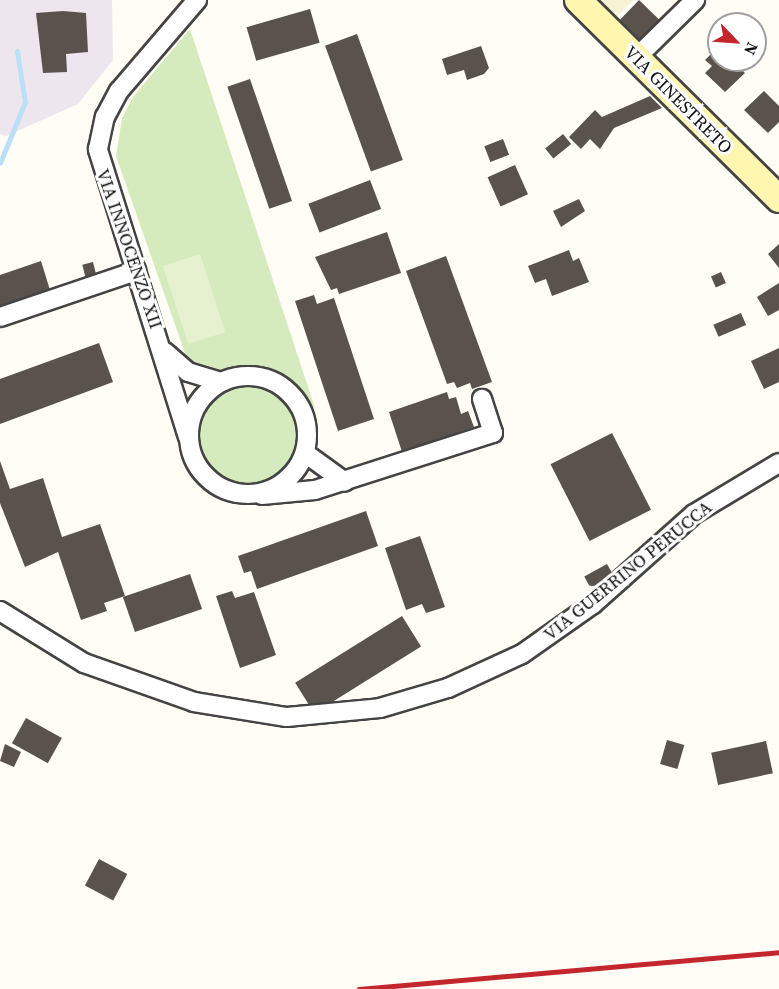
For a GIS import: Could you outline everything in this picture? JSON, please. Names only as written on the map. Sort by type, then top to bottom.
[{"type":"street","name":"VIA INNOCENZO XII","points":[[197,0],[119,91],[99,134],[101,168],[164,351],[191,455],[213,484],[253,495],[290,495],[345,482],[494,433],[482,399]]},
{"type":"street","name":"VIA GINESTRETO","points":[[578,0],[779,200]]},
{"type":"street","points":[[636,58],[695,0]]},
{"type":"street","points":[[0,317],[136,271]]},
{"type":"street","name":"VIA INNOCENZO XII","points":[[164,351],[188,372],[220,382],[257,376],[290,392],[306,422],[305,453]]},
{"type":"street","points":[[188,438],[196,405],[220,382]]},
{"type":"street","points":[[253,495],[285,482],[305,453],[345,482]]},
{"type":"street","name":"VIA GUERRINO PERUCCA","points":[[0,611],[84,663],[194,702],[287,717],[380,708],[456,685],[522,654],[593,604],[694,514],[779,463]]},
{"type":"shaded area","points":[[0,0],[112,0],[113,60],[78,104],[6,136],[0,134]]},
{"type":"shaded area","points":[[596,0],[633,0],[614,19]]},
{"type":"green space","points":[[190,29],[315,408],[273,372],[247,367],[220,375],[195,367],[186,356],[116,156],[122,118],[133,97]]},
{"type":"green space","points":[[200,254],[225,332],[188,344],[163,266]]},
{"type":"green space","points":[[248,383],[268,387],[285,398],[296,415],[300,435],[296,455],[285,472],[268,483],[248,487],[228,483],[211,472],[200,455],[196,435],[200,415],[211,398],[228,387]]},
{"type":"building","points":[[639,0],[660,20],[640,40],[620,20]]},
{"type":"building","points":[[310,9],[320,43],[256,61],[247,27]]},
{"type":"building","points":[[63,11],[86,13],[88,52],[66,54],[67,72],[43,73],[36,13]]},
{"type":"building","points":[[357,34],[403,160],[371,172],[325,46]]},
{"type":"building","points":[[481,46],[489,68],[484,74],[467,80],[464,70],[447,75],[442,59]]},
{"type":"building","points":[[707,71],[745,73],[725,92],[705,73]]},
{"type":"building","points":[[250,79],[292,201],[269,209],[227,87]]},
{"type":"building","points":[[764,91],[779,106],[779,122],[768,133],[744,110]]},
{"type":"building","points":[[650,96],[662,108],[614,128],[600,149],[590,139],[581,149],[569,137],[595,110],[602,117]]},
{"type":"building","points":[[563,134],[571,144],[553,159],[545,148]]},
{"type":"building","points":[[503,139],[509,155],[490,162],[484,146]]},
{"type":"building","points":[[515,165],[528,194],[501,206],[488,177]]},
{"type":"building","points":[[370,180],[381,209],[319,233],[308,204]]},
{"type":"building","points":[[579,199],[585,211],[561,227],[553,211]]},
{"type":"building","points":[[387,232],[401,273],[339,294],[337,288],[331,290],[315,257]]},
{"type":"building","points":[[779,244],[779,268],[768,254]]},
{"type":"building","points":[[569,250],[573,261],[579,258],[589,282],[552,296],[546,279],[535,283],[528,266]]},
{"type":"building","points":[[446,256],[492,382],[472,389],[470,383],[457,388],[454,382],[447,384],[406,271]]},
{"type":"building","points":[[41,261],[50,290],[0,306],[0,275]]},
{"type":"building","points":[[93,262],[96,274],[85,276],[82,265]]},
{"type":"building","points":[[721,272],[726,283],[716,287],[711,276]]},
{"type":"building","points":[[779,283],[779,310],[768,316],[757,297]]},
{"type":"building","points":[[314,295],[317,304],[334,298],[374,419],[338,431],[295,301]]},
{"type":"building","points":[[741,313],[746,325],[718,337],[713,325]]},
{"type":"building","points":[[99,343],[113,382],[0,424],[0,379]]},
{"type":"building","points":[[779,348],[779,382],[764,389],[751,361]]},
{"type":"building","points":[[447,392],[449,399],[456,397],[461,414],[468,411],[474,427],[402,452],[389,412]]},
{"type":"building","points":[[612,433],[651,510],[590,541],[551,464]]},
{"type":"building","points":[[0,461],[10,489],[43,478],[62,537],[100,524],[125,596],[104,603],[107,611],[81,620],[58,552],[25,567],[0,503]]},
{"type":"building","points":[[366,511],[378,546],[257,589],[251,571],[244,573],[238,556]]},
{"type":"building","points":[[420,536],[445,607],[426,613],[422,604],[406,610],[385,548]]},
{"type":"building","points":[[607,564],[613,575],[591,588],[584,577]]},
{"type":"building","points":[[190,574],[202,609],[135,632],[123,597]]},
{"type":"building","points":[[232,591],[235,598],[254,592],[276,655],[240,668],[216,596]]},
{"type":"building","points":[[402,616],[421,647],[314,713],[295,683]]},
{"type":"building","points":[[26,718],[62,738],[48,763],[12,743]]},
{"type":"building","points":[[667,740],[684,745],[677,769],[660,764]]},
{"type":"building","points":[[766,741],[773,773],[718,785],[711,753]]},
{"type":"building","points":[[5,744],[21,752],[14,767],[0,761]]},
{"type":"building","points":[[99,859],[127,874],[113,901],[85,885]]},
{"type":"waterway","points":[[0,163],[25,102],[17,52]]},
{"type":"railway","points":[[359,989],[779,952]]}]
